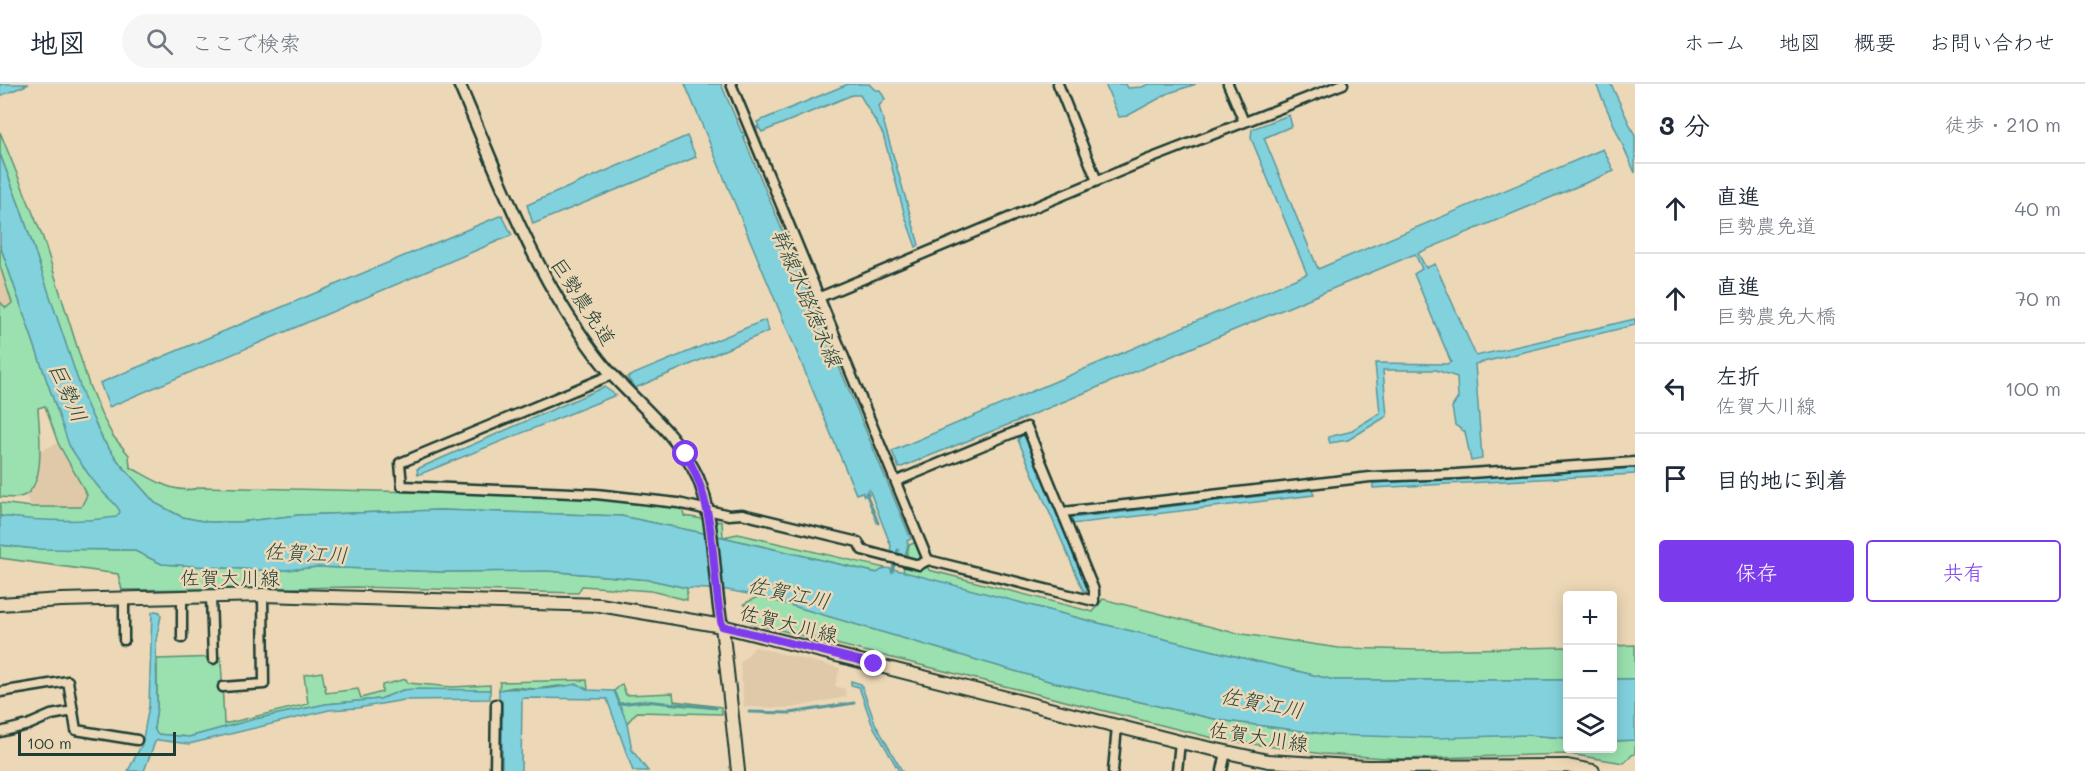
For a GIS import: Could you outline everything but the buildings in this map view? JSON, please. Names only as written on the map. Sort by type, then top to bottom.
[{"type":"main road","name":"佐賀大川線","points":[[0,604],[263,595],[600,606],[722,626],[1226,752],[1268,766],[1567,766],[1593,771]]},
{"type":"main road","points":[[722,626],[738,771]]},
{"type":"street","name":"巨勢農免道","points":[[459,84],[530,250],[568,315],[611,375],[667,431],[686,454],[699,481],[707,513],[722,626]]},
{"type":"street","points":[[731,84],[928,560]]},
{"type":"street","points":[[1058,84],[1098,181]]},
{"type":"street","points":[[1228,84],[1244,122]]},
{"type":"street","points":[[820,297],[1098,181],[1343,84]]},
{"type":"street","points":[[611,375],[400,463],[402,486],[596,494],[678,503],[707,513],[742,514],[858,542],[862,550],[919,565],[928,560],[1094,601],[1094,590],[1027,427],[897,481]]},
{"type":"street","points":[[1063,512],[1370,477],[1456,474],[1635,462]]},
{"type":"street","points":[[223,687],[264,684],[263,595]]},
{"type":"street","points":[[211,596],[213,659]]},
{"type":"street","points":[[182,597],[182,638]]},
{"type":"street","points":[[124,598],[124,640]]},
{"type":"street","points":[[0,692],[68,681],[76,730],[137,740]]},
{"type":"street","points":[[495,771],[496,704]]},
{"type":"street","points":[[0,732],[28,725],[51,715],[73,711]]},
{"type":"street","points":[[1113,771],[1117,726]]},
{"type":"street","points":[[1177,771],[1180,742]]},
{"type":"street","points":[[1222,771],[1226,752]]},
{"type":"shaded area","points":[[0,266],[12,303],[6,308],[0,302]]},
{"type":"shaded area","points":[[58,443],[87,495],[82,507],[32,507],[25,496],[35,486],[41,451]]},
{"type":"shaded area","points":[[755,647],[840,668],[835,686],[845,689],[846,697],[791,708],[744,707],[740,663]]},
{"type":"green space","points":[[0,132],[43,238],[89,385],[101,414],[113,436],[129,455],[130,467],[155,481],[182,490],[201,487],[595,496],[682,507],[684,516],[722,522],[723,537],[738,534],[885,568],[878,573],[621,516],[440,510],[299,515],[238,522],[208,522],[182,517],[155,503],[121,465],[103,440],[85,402],[0,154]]},
{"type":"green space","points":[[0,245],[56,407],[126,511],[119,526],[0,516],[0,503],[32,507],[81,507],[87,495],[58,443],[45,406],[38,408],[40,456],[36,481],[31,490],[23,496],[0,497],[0,302],[6,308],[12,303],[0,266]]},
{"type":"green space","points":[[917,542],[929,570],[1093,612],[1103,599],[1235,633],[1339,648],[1419,650],[1563,647],[1563,680],[1334,680],[1090,621],[903,572],[909,545]]},
{"type":"green space","points":[[0,545],[37,549],[133,550],[162,564],[274,571],[318,567],[443,572],[548,571],[651,580],[687,588],[687,600],[651,591],[582,586],[578,593],[356,587],[122,590],[118,574],[0,558]]},
{"type":"green space","points":[[759,596],[1049,681],[1219,720],[1332,735],[1527,735],[1563,738],[1563,753],[1617,753],[1617,741],[1635,740],[1635,754],[1624,763],[1569,754],[1402,759],[1323,754],[1217,739],[752,623],[753,612],[744,604]]},
{"type":"green space","points":[[1635,645],[1635,679],[1617,679],[1617,646]]},
{"type":"green space","points":[[221,657],[224,724],[308,704],[304,675],[322,672],[326,693],[358,689],[361,698],[382,692],[382,685],[406,679],[408,683],[452,687],[490,685],[490,690],[403,690],[380,699],[326,704],[255,719],[189,737],[156,734],[154,728],[157,707],[157,659]]},
{"type":"green space","points":[[587,680],[588,690],[559,686],[535,689],[514,687],[499,690],[500,682]]},
{"type":"green space","points":[[622,684],[626,695],[673,693],[674,701],[721,707],[722,714],[637,712],[627,723],[614,691]]},
{"type":"water","points":[[0,84],[29,84],[0,96]]},
{"type":"water","points":[[685,84],[721,84],[742,133],[759,126],[757,122],[848,84],[869,84],[875,90],[880,90],[885,99],[879,106],[919,245],[916,247],[905,216],[883,134],[860,95],[852,95],[762,132],[759,128],[743,136],[911,539],[907,541],[905,556],[890,551],[891,546],[869,489],[867,490],[869,494],[864,496],[862,492],[856,494]]},
{"type":"water","points":[[1105,84],[1126,84],[1128,88],[1149,84],[1196,84],[1169,93],[1127,116],[1119,117]]},
{"type":"water","points":[[1596,84],[1611,84],[1635,136],[1635,173]]},
{"type":"water","points":[[1289,115],[1292,126],[1264,138],[1318,269],[1603,149],[1614,171],[1418,253],[1426,268],[1435,264],[1476,356],[1635,319],[1635,325],[1475,364],[1482,459],[1471,461],[1465,432],[1455,425],[1452,407],[1458,398],[1457,377],[1436,370],[1383,370],[1387,416],[1348,440],[1330,443],[1328,437],[1349,432],[1380,413],[1375,363],[1447,364],[1451,362],[1414,274],[1422,269],[1415,254],[1015,422],[899,468],[892,451],[1307,274],[1251,138],[1252,129]]},
{"type":"water","points":[[687,136],[696,157],[533,224],[527,205]]},
{"type":"water","points":[[0,154],[85,401],[103,440],[121,465],[155,503],[182,517],[208,522],[238,522],[299,515],[440,510],[621,516],[877,573],[885,568],[893,569],[1090,621],[1334,680],[1563,680],[1563,738],[1527,735],[1437,738],[1332,735],[1219,720],[1049,681],[759,596],[727,590],[687,588],[651,580],[548,571],[443,572],[318,567],[274,571],[162,564],[133,550],[36,549],[0,545],[0,516],[72,521],[116,517],[120,512],[80,463],[69,445],[0,245]]},
{"type":"water","points":[[502,215],[512,235],[109,407],[100,383]]},
{"type":"water","points":[[765,320],[769,331],[635,388],[627,377]]},
{"type":"water","points":[[604,387],[616,395],[418,475],[417,469]]},
{"type":"water","points":[[1021,436],[1025,436],[1088,590],[1084,592],[1018,440]]},
{"type":"water","points":[[1635,468],[1635,474],[1373,488],[1373,483]]},
{"type":"water","points":[[1312,490],[1314,495],[1072,524],[1071,518]]},
{"type":"water","points":[[152,612],[160,612],[161,616],[156,641],[157,707],[154,728],[157,734],[189,737],[255,719],[326,704],[380,699],[403,690],[490,690],[490,699],[404,700],[358,708],[329,710],[189,744],[158,740],[155,742],[144,771],[128,771],[142,744],[149,706]]},
{"type":"water","points":[[1617,679],[1635,679],[1635,740],[1617,741]]},
{"type":"water","points":[[851,681],[861,684],[875,723],[902,771],[899,771],[872,724],[859,687],[851,685]]},
{"type":"water","points":[[578,684],[588,690],[614,691],[627,723],[632,750],[648,771],[633,771],[607,699],[522,698],[521,771],[502,771],[502,701],[499,700],[499,690],[544,689]]},
{"type":"waterway","name":"幹線水路徳永線","points":[[866,493],[878,523]]},
{"type":"waterway","points":[[892,572],[898,550]]},
{"type":"waterway","points":[[619,704],[645,701],[716,708]]},
{"type":"waterway","points":[[749,712],[790,713],[854,703]]},
{"type":"route","points":[[686,454],[699,481],[708,516],[722,626],[874,664]]},
{"type":"water label","name":"巨勢川","points":[[69,392]]},
{"type":"water label","name":"佐賀江川","points":[[306,552]]},
{"type":"water label","name":"佐賀江川","points":[[789,592]]},
{"type":"water label","name":"佐賀江川","points":[[1262,702]]}]
